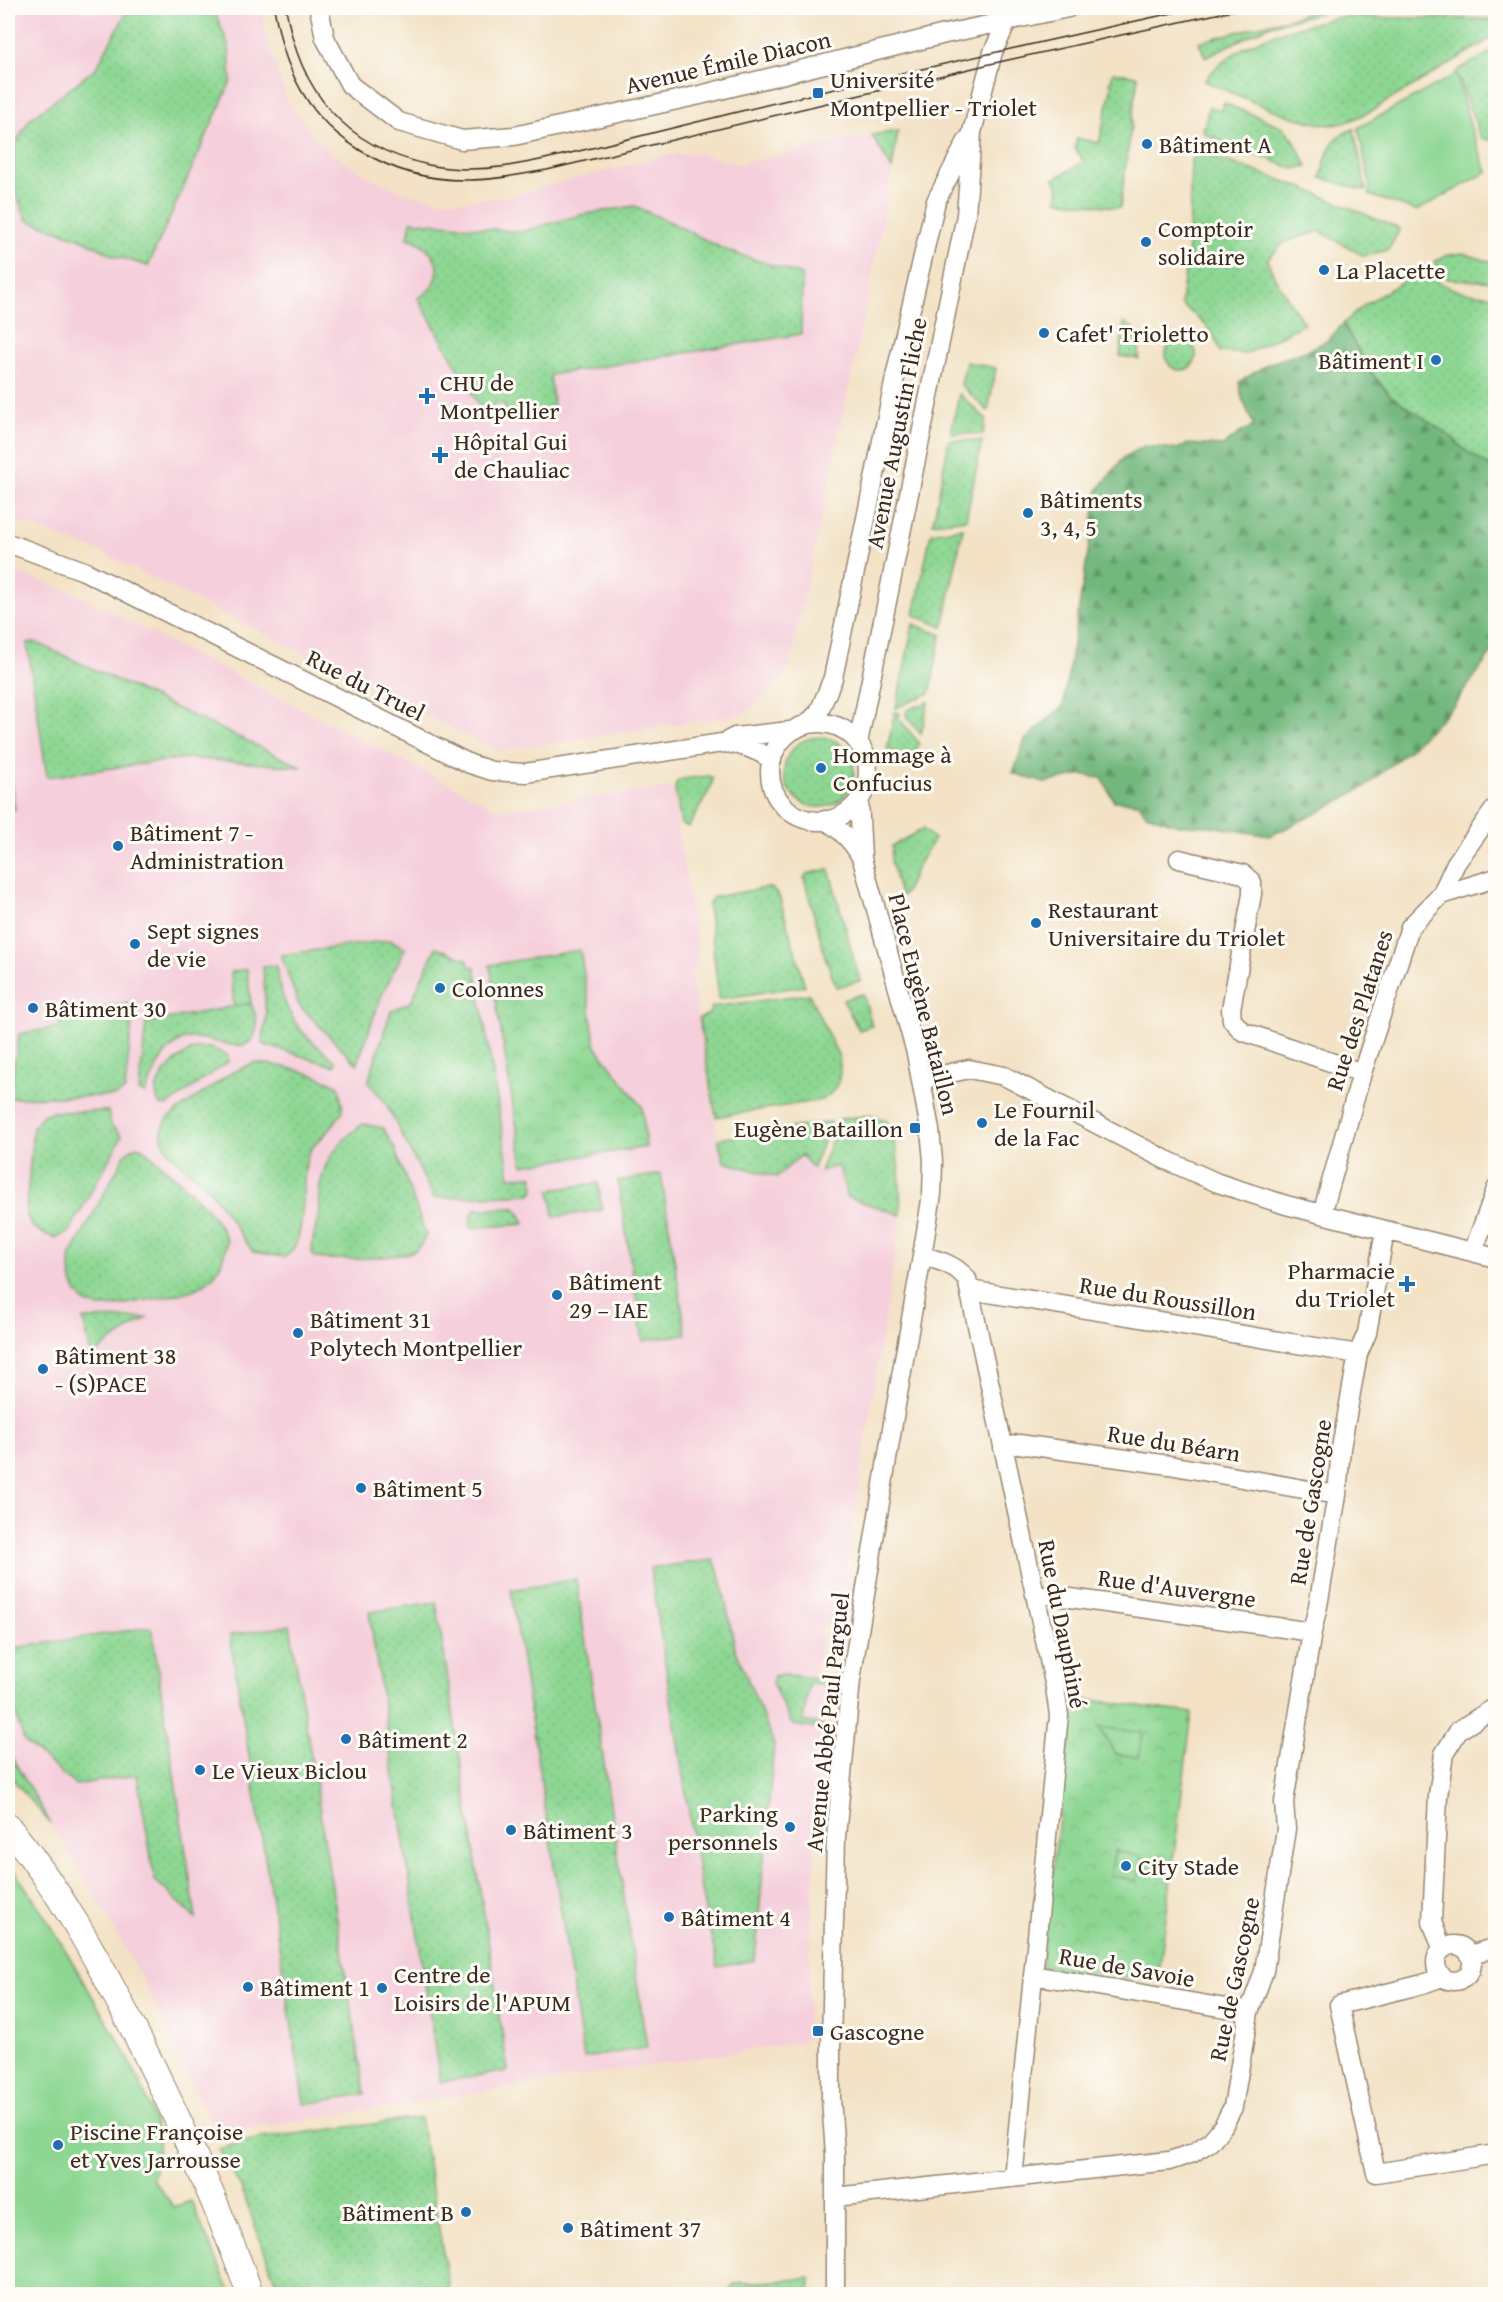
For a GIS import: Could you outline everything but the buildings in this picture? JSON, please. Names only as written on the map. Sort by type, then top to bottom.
[{"type":"street","name":"Avenue Émile Diacon","points":[[319,8],[325,38],[350,85],[399,122],[462,140],[514,136],[699,95],[945,34],[1009,15],[1068,8]]},
{"type":"street","name":"Avenue Augustin Fliche","points":[[858,742],[966,215],[972,132],[993,52],[1009,15]]},
{"type":"street","name":"Avenue Augustin Fliche","points":[[798,728],[819,712],[833,678],[897,368],[936,201],[972,132]]},
{"type":"street","name":"Rue du Truel","points":[[8,543],[84,571],[470,764],[492,771],[525,773],[722,743],[736,743],[760,752],[772,760]]},
{"type":"street","points":[[772,760],[780,740],[798,728],[820,723],[848,732],[858,742]]},
{"type":"street","name":"Rue du Truel","points":[[722,743],[735,737],[798,728]]},
{"type":"street","name":"Place Eugène Bataillon","points":[[858,742],[864,753],[867,771],[867,778],[859,800],[862,859]]},
{"type":"street","name":"Place Eugène Bataillon","points":[[772,760],[770,777],[781,803],[792,813],[808,819],[825,820],[841,830],[856,846],[862,859],[904,1004],[921,1076],[933,1161]]},
{"type":"street","points":[[825,820],[850,810],[859,800]]},
{"type":"street","name":"Rue des Platanes","points":[[1322,1214],[1362,1073],[1410,927],[1441,895],[1456,863],[1496,807]]},
{"type":"street","points":[[1179,859],[1243,874],[1251,882],[1252,894],[1231,1009],[1232,1020],[1242,1031],[1362,1073]]},
{"type":"street","points":[[1441,895],[1496,878]]},
{"type":"street","points":[[921,1076],[933,1077],[969,1069],[1004,1076],[1166,1160],[1218,1183],[1385,1231],[1496,1258]]},
{"type":"street","name":"Avenue Abbé Paul Parguel","points":[[835,2295],[831,2047],[836,1837],[851,1680],[932,1194],[933,1161]]},
{"type":"street","points":[[1473,1252],[1496,1189]]},
{"type":"street","name":"Rue de Gascogne","points":[[835,2197],[1169,2161],[1193,2153],[1210,2142],[1223,2126],[1233,2107],[1249,2012],[1264,1971],[1286,1829],[1284,1802],[1337,1495],[1341,1449],[1358,1354],[1367,1333],[1385,1231]]},
{"type":"street","name":"Rue du Dauphiné","points":[[922,1256],[960,1270],[967,1279],[1059,1715],[1013,2178]]},
{"type":"street","name":"Rue du Roussillon","points":[[970,1290],[1358,1354]]},
{"type":"street","name":"Rue du Béarn","points":[[1003,1448],[1019,1444],[1168,1465],[1337,1495]]},
{"type":"street","name":"Rue d'Auvergne","points":[[1036,1598],[1049,1594],[1312,1632]]},
{"type":"street","points":[[1442,1948],[1432,1922],[1438,1796],[1444,1754],[1459,1730],[1496,1707]]},
{"type":"street","points":[[8,1827],[56,1891],[101,1965],[163,2086],[204,2178],[250,2295]]},
{"type":"street","points":[[1452,1944],[1468,1950],[1470,1955],[1472,1967],[1465,1977],[1454,1981],[1442,1977],[1436,1968],[1438,1953],[1442,1948],[1452,1944]]},
{"type":"street","points":[[1470,1955],[1496,1947]]},
{"type":"street","name":"Rue de Savoie","points":[[1033,1975],[1249,2012]]},
{"type":"street","points":[[1442,1977],[1339,2005],[1376,2174],[1496,2154]]},
{"type":"shaded area","name":"CHU de Montpellier","points":[[8,8],[262,8],[267,39],[287,100],[312,134],[332,154],[373,179],[405,193],[439,200],[461,201],[505,197],[668,155],[698,153],[736,164],[872,135],[892,169],[873,273],[789,670],[745,714],[497,751],[103,553],[8,518]]},
{"type":"shaded area","points":[[8,569],[69,591],[500,810],[672,787],[700,969],[691,971],[718,1139],[724,1162],[801,1155],[813,1168],[820,1171],[839,1166],[847,1197],[901,1215],[837,1626],[824,1623],[813,1684],[828,1686],[820,1744],[806,2039],[795,2043],[216,2134],[150,1993],[100,1904],[51,1824],[8,1771]]},
{"type":"green space","points":[[129,8],[213,8],[229,46],[231,81],[148,266],[112,255],[84,240],[27,220],[13,186],[14,146],[30,119],[96,68]]},
{"type":"green space","points":[[1327,8],[1361,8],[1336,9],[1271,25],[1205,57],[1199,42]]},
{"type":"green space","points":[[1340,17],[1488,19],[1495,20],[1495,36],[1373,110],[1339,124],[1309,122],[1204,81],[1232,55],[1248,46],[1284,31]]},
{"type":"green space","points":[[1495,50],[1495,141],[1481,138],[1456,71]]},
{"type":"green space","points":[[1113,72],[1138,76],[1120,208],[1057,200],[1059,189],[1054,179],[1084,162],[1075,148],[1077,138],[1099,143]]},
{"type":"green space","points":[[1456,74],[1471,128],[1487,172],[1417,211],[1369,195],[1370,185],[1358,128]]},
{"type":"green space","points":[[1224,103],[1283,127],[1294,140],[1307,166],[1294,169],[1207,135],[1203,131],[1209,107],[1222,111]]},
{"type":"green space","points":[[1354,129],[1366,191],[1321,178],[1327,154],[1334,142],[1339,136]]},
{"type":"green space","points":[[898,131],[892,169],[872,135]]},
{"type":"green space","points":[[1198,153],[1303,188],[1400,229],[1388,250],[1364,256],[1320,231],[1284,242],[1267,260],[1276,280],[1304,324],[1246,354],[1220,352],[1210,330],[1181,304],[1189,239],[1191,160]]},
{"type":"green space","points":[[634,206],[725,250],[802,275],[801,334],[550,375],[554,409],[506,416],[504,403],[480,407],[418,298],[434,283],[437,265],[428,249],[408,238],[411,221],[521,232],[580,215]]},
{"type":"green space","points":[[1462,253],[1495,263],[1495,282],[1448,279],[1434,262],[1445,256]]},
{"type":"green space","points":[[1422,270],[1456,290],[1495,296],[1495,469],[1390,395],[1371,372],[1343,324],[1364,305]]},
{"type":"green space","points":[[1124,322],[1139,336],[1139,359],[1120,356]]},
{"type":"green space","points":[[1343,324],[1371,372],[1390,395],[1495,469],[1495,648],[1454,705],[1410,749],[1366,786],[1270,836],[1210,826],[1178,825],[1146,814],[1139,803],[1114,801],[1102,778],[1081,775],[1044,783],[1013,773],[1025,740],[1063,706],[1098,490],[1124,457],[1144,446],[1177,449],[1188,444],[1223,446],[1238,434],[1254,426],[1242,398],[1239,382],[1268,364],[1309,350],[1328,340]]},
{"type":"green space","points":[[1181,340],[1192,344],[1196,355],[1192,366],[1181,370],[1170,366],[1166,355],[1170,344]]},
{"type":"green space","points":[[966,362],[996,368],[988,411],[961,385]]},
{"type":"green space","points":[[959,394],[986,419],[983,434],[951,433]]},
{"type":"green space","points":[[949,440],[982,441],[966,519],[933,523]]},
{"type":"green space","points":[[963,528],[943,627],[914,615],[931,533]]},
{"type":"green space","points":[[913,624],[941,635],[930,693],[896,708]]},
{"type":"green space","points":[[35,642],[302,767],[186,758],[47,777],[27,643]]},
{"type":"green space","points":[[928,702],[921,734],[906,716],[907,710]]},
{"type":"green space","points":[[895,712],[900,713],[899,719],[919,743],[915,755],[887,750]]},
{"type":"green space","points":[[819,737],[832,740],[844,747],[851,759],[854,772],[851,785],[844,797],[832,804],[819,807],[806,804],[794,797],[787,785],[784,772],[787,759],[794,747],[806,740]]},
{"type":"green space","points":[[8,766],[15,809],[8,810]]},
{"type":"green space","points":[[709,776],[713,778],[711,787],[689,827],[681,824],[675,790],[676,783],[682,779]]},
{"type":"green space","points":[[923,829],[934,839],[918,865],[904,895],[900,896],[891,860],[892,846]]},
{"type":"green space","points":[[829,869],[860,981],[836,987],[825,956],[804,878],[807,874]]},
{"type":"green space","points":[[771,888],[779,896],[805,986],[719,999],[708,904],[714,897]]},
{"type":"green space","points":[[390,940],[405,948],[381,997],[357,1064],[299,1005],[281,955]]},
{"type":"green space","points":[[436,947],[468,960],[469,967],[475,967],[510,1177],[533,1176],[534,1190],[531,1194],[434,1198],[385,1102],[368,1082],[391,1011],[411,1002]]},
{"type":"green space","points":[[580,950],[596,1047],[642,1107],[646,1147],[523,1165],[490,965]]},
{"type":"green space","points":[[276,965],[281,991],[291,1016],[305,1034],[336,1062],[334,1066],[262,1044],[266,1018],[263,966]]},
{"type":"green space","points":[[247,969],[251,1003],[234,1006],[231,972]]},
{"type":"green space","points":[[809,994],[839,1057],[840,1070],[836,1087],[822,1100],[716,1117],[699,1019],[710,1013],[712,1007]]},
{"type":"green space","points":[[863,994],[872,1026],[859,1030],[843,1000]]},
{"type":"green space","points":[[134,1003],[125,1090],[115,1096],[9,1098],[19,1034],[60,1027],[59,1015]]},
{"type":"green space","points":[[251,1003],[257,1026],[250,1042],[233,1045],[200,1038],[180,1041],[162,1058],[145,1094],[139,1091],[146,1023]]},
{"type":"green space","points":[[198,1048],[211,1048],[227,1055],[229,1061],[167,1106],[160,1105],[157,1087],[160,1078],[182,1056]]},
{"type":"green space","points":[[254,1063],[298,1070],[339,1086],[343,1111],[308,1155],[305,1166],[301,1226],[292,1250],[284,1257],[253,1252],[209,1189],[169,1152],[162,1139],[162,1130],[168,1118],[231,1073]]},
{"type":"green space","points":[[108,1111],[111,1125],[122,1136],[69,1232],[56,1238],[44,1234],[31,1226],[26,1212],[33,1127],[43,1115],[51,1112]]},
{"type":"green space","points":[[872,1115],[887,1121],[895,1143],[899,1167],[901,1215],[847,1197],[839,1166],[820,1171],[840,1119]]},
{"type":"green space","points":[[831,1122],[813,1168],[801,1155],[777,1177],[724,1162],[718,1139]]},
{"type":"green space","points":[[363,1124],[383,1128],[394,1147],[426,1234],[425,1237],[416,1250],[409,1253],[353,1259],[318,1258],[313,1256],[312,1246],[319,1215],[320,1185],[323,1174],[338,1146]]},
{"type":"green space","points":[[137,1146],[144,1149],[202,1203],[220,1227],[226,1239],[226,1248],[218,1269],[211,1279],[191,1291],[116,1306],[92,1305],[79,1296],[75,1289],[70,1272],[71,1255],[125,1155]]},
{"type":"green space","points":[[661,1174],[686,1334],[643,1341],[618,1181]]},
{"type":"green space","points":[[598,1183],[602,1210],[554,1217],[550,1190]]},
{"type":"green space","points":[[515,1208],[524,1224],[470,1228],[471,1217],[475,1209]]},
{"type":"green space","points":[[147,1318],[108,1343],[92,1358],[83,1319]]},
{"type":"green space","points":[[714,1560],[721,1579],[735,1648],[774,1744],[755,1960],[718,1967],[703,1901],[650,1568]]},
{"type":"green space","points":[[576,1579],[647,2048],[584,2058],[511,1590]]},
{"type":"green space","points":[[436,1602],[508,2071],[440,2082],[369,1612]]},
{"type":"green space","points":[[290,1625],[365,2094],[304,2104],[230,1635]]},
{"type":"green space","points":[[150,1627],[196,1918],[155,1880],[137,1775],[75,1785],[24,1741],[8,1688],[8,1649]]},
{"type":"green space","points":[[785,1674],[829,1682],[828,1686],[809,1684],[803,1721],[823,1725],[822,1730],[794,1725],[790,1721],[772,1683],[774,1676]]},
{"type":"green space","points":[[1074,1698],[1192,1713],[1158,1981],[1041,1967]]},
{"type":"green space","points":[[1099,1727],[1143,1733],[1138,1757],[1115,1754]]},
{"type":"green space","points":[[8,1751],[51,1824],[8,1774]]},
{"type":"green space","name":"City Stade","points":[[1115,1850],[1142,1857],[1137,1881],[1110,1875]]},
{"type":"green space","points":[[8,1863],[61,1944],[140,2082],[154,2120],[158,2139],[158,2154],[153,2180],[174,2207],[191,2201],[231,2294],[8,2294]]},
{"type":"green space","points":[[420,2118],[450,2294],[280,2294],[242,2190],[219,2149],[255,2139]]},
{"type":"green space","points":[[810,2278],[810,2294],[726,2294],[734,2284]]},
{"type":"tram line","points":[[274,8],[284,51],[302,91],[318,114],[338,134],[361,151],[386,164],[441,179],[470,180],[547,170],[990,64],[1244,8]]},
{"type":"tram line","points":[[286,8],[292,38],[302,65],[315,89],[331,111],[350,129],[373,145],[399,156],[429,165],[472,169],[515,165],[558,156],[848,86],[1195,8]]},
{"type":"place","name":"Université Montpellier - Triolet","points":[[818,93]]},
{"type":"place","name":"Bâtiment A","points":[[1147,144]]},
{"type":"place","name":"Comptoir solidaire","points":[[1146,242]]},
{"type":"place","name":"La Placette","points":[[1324,270]]},
{"type":"place","name":"Cafet' Trioletto","points":[[1044,333]]},
{"type":"place","name":"Bâtiment I","points":[[1436,360]]},
{"type":"place","name":"CHU de Montpellier","points":[[427,396]]},
{"type":"place","name":"Hôpital Gui de Chauliac","points":[[440,455]]},
{"type":"place","name":"Bâtiments 3, 4, 5","points":[[1028,513]]},
{"type":"place","name":"Hommage à Confucius","points":[[821,768]]},
{"type":"place","name":"Bâtiment 7 - Administration","points":[[118,846]]},
{"type":"place","name":"Restaurant Universitaire du Triolet","points":[[1036,923]]},
{"type":"place","name":"Sept signes de vie","points":[[135,944]]},
{"type":"place","name":"Colonnes","points":[[440,988]]},
{"type":"place","name":"Bâtiment 30","points":[[33,1008]]},
{"type":"place","name":"Le Fournil de la Fac","points":[[982,1123]]},
{"type":"place","name":"Eugène Bataillon","points":[[915,1128]]},
{"type":"place","name":"Pharmacie du Triolet","points":[[1407,1284]]},
{"type":"place","name":"Bâtiment 29 – IAE","points":[[557,1295]]},
{"type":"place","name":"Bâtiment 31 Polytech Montpellier","points":[[298,1333]]},
{"type":"place","name":"Bâtiment 38 - (S)PACE","points":[[43,1369]]},
{"type":"place","name":"Bâtiment 5","points":[[361,1488]]},
{"type":"place","name":"Bâtiment 2","points":[[346,1739]]},
{"type":"place","name":"Le Vieux Biclou","points":[[200,1770]]},
{"type":"place","name":"Parking personnels","points":[[790,1827]]},
{"type":"place","name":"Bâtiment 3","points":[[511,1830]]},
{"type":"place","name":"City Stade","points":[[1126,1866]]},
{"type":"place","name":"Bâtiment 4","points":[[669,1917]]},
{"type":"place","name":"Bâtiment 1","points":[[248,1987]]},
{"type":"place","name":"Centre de Loisirs de l'APUM","points":[[382,1988]]},
{"type":"place","name":"Gascogne","points":[[818,2031]]},
{"type":"place","name":"Piscine Françoise et Yves Jarrousse","points":[[58,2145]]},
{"type":"place","name":"Bâtiment B","points":[[466,2212]]},
{"type":"place","name":"Bâtiment 37","points":[[568,2228]]}]
